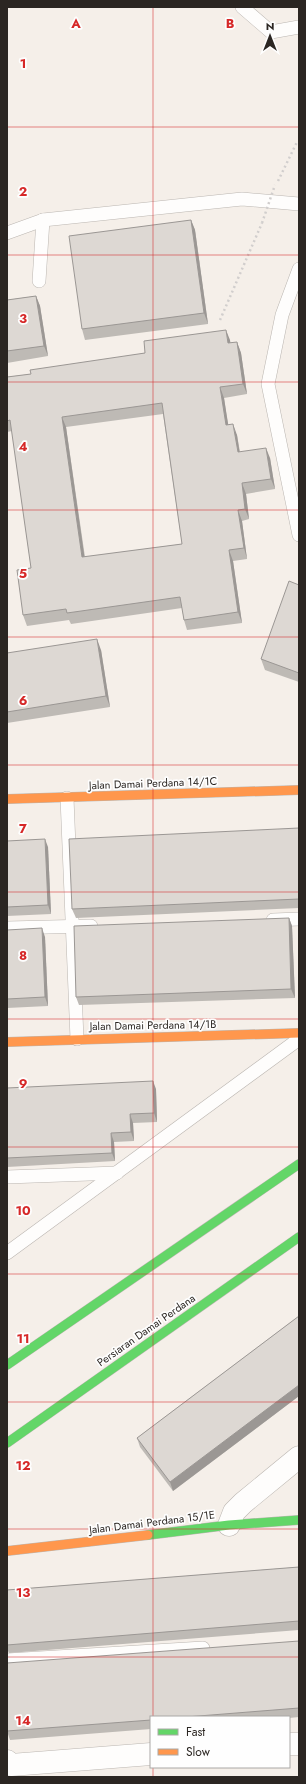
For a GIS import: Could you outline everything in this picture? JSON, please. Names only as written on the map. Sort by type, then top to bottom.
[{"type":"street","name":"Jalan Damai Perdana 14/1C","points":[[7,799],[299,790]]},
{"type":"street","name":"Jalan Damai Perdana 14/1B","points":[[7,1042],[299,1033]]},
{"type":"street","points":[[7,1366],[299,1164]]},
{"type":"street","name":"Persiaran Damai Perdana","points":[[7,1443],[299,1237]]},
{"type":"street","points":[[229,1525],[234,1512],[243,1503],[299,1457]]},
{"type":"street","name":"Jalan Damai Perdana 15/1E","points":[[7,1551],[229,1525],[299,1520]]},
{"type":"street","points":[[9,1763],[150,1754]]},
{"type":"lane","points":[[242,7],[271,32],[299,27]]},
{"type":"lane","points":[[7,233],[43,220],[242,199],[299,204]]},
{"type":"lane","points":[[39,281],[43,220]]},
{"type":"lane","points":[[299,269],[282,315],[268,384],[299,535]]},
{"type":"lane","points":[[67,798],[77,1039]]},
{"type":"lane","points":[[260,920],[299,919]]},
{"type":"lane","points":[[7,928],[103,925]]},
{"type":"lane","points":[[7,1253],[299,1040]]},
{"type":"lane","points":[[7,1177],[117,1173]]},
{"type":"lane","points":[[7,1660],[219,1647]]},
{"type":"path","points":[[220,320],[262,224],[275,186],[297,142],[299,141]]},
{"type":"building","points":[[191,220],[204,313],[82,329],[69,236]]},
{"type":"building","points":[[36,296],[44,346],[7,351],[7,300]]},
{"type":"building","points":[[226,330],[228,343],[237,342],[243,384],[220,387],[226,425],[233,424],[238,452],[266,448],[271,479],[242,483],[245,509],[238,510],[244,548],[229,550],[238,612],[184,620],[180,597],[67,613],[66,609],[23,615],[17,570],[31,568],[10,420],[7,421],[7,377],[31,374],[30,370],[145,353],[144,341]],"holes":[[[162,403],[182,544],[82,557],[62,417]]]},
{"type":"building","points":[[289,581],[299,585],[299,673],[261,659]]},
{"type":"building","points":[[97,639],[106,696],[7,712],[7,653]]},
{"type":"building","points":[[299,828],[299,899],[72,909],[69,839]]},
{"type":"building","points":[[45,839],[48,905],[7,907],[7,841]]},
{"type":"building","points":[[289,918],[291,989],[76,997],[74,926]]},
{"type":"building","points":[[42,928],[45,997],[7,999],[7,930]]},
{"type":"building","points":[[153,1081],[154,1113],[130,1114],[131,1132],[111,1133],[112,1153],[7,1158],[7,1088]]},
{"type":"building","points":[[299,1316],[299,1385],[170,1482],[137,1438]]},
{"type":"building","points":[[299,1567],[299,1621],[7,1645],[7,1590]]},
{"type":"building","points":[[299,1641],[299,1708],[199,1716],[150,1716],[150,1720],[7,1731],[7,1663]]},
{"type":"traffic: fast","points":[[7,1365],[299,1164]]},
{"type":"traffic: fast","points":[[7,1443],[299,1237]]},
{"type":"traffic: fast","points":[[148,1535],[229,1525],[299,1520]]},
{"type":"traffic: slow","points":[[7,799],[299,790]]},
{"type":"traffic: slow","points":[[7,1042],[299,1033]]},
{"type":"traffic: slow","points":[[7,1551],[148,1535]]}]
